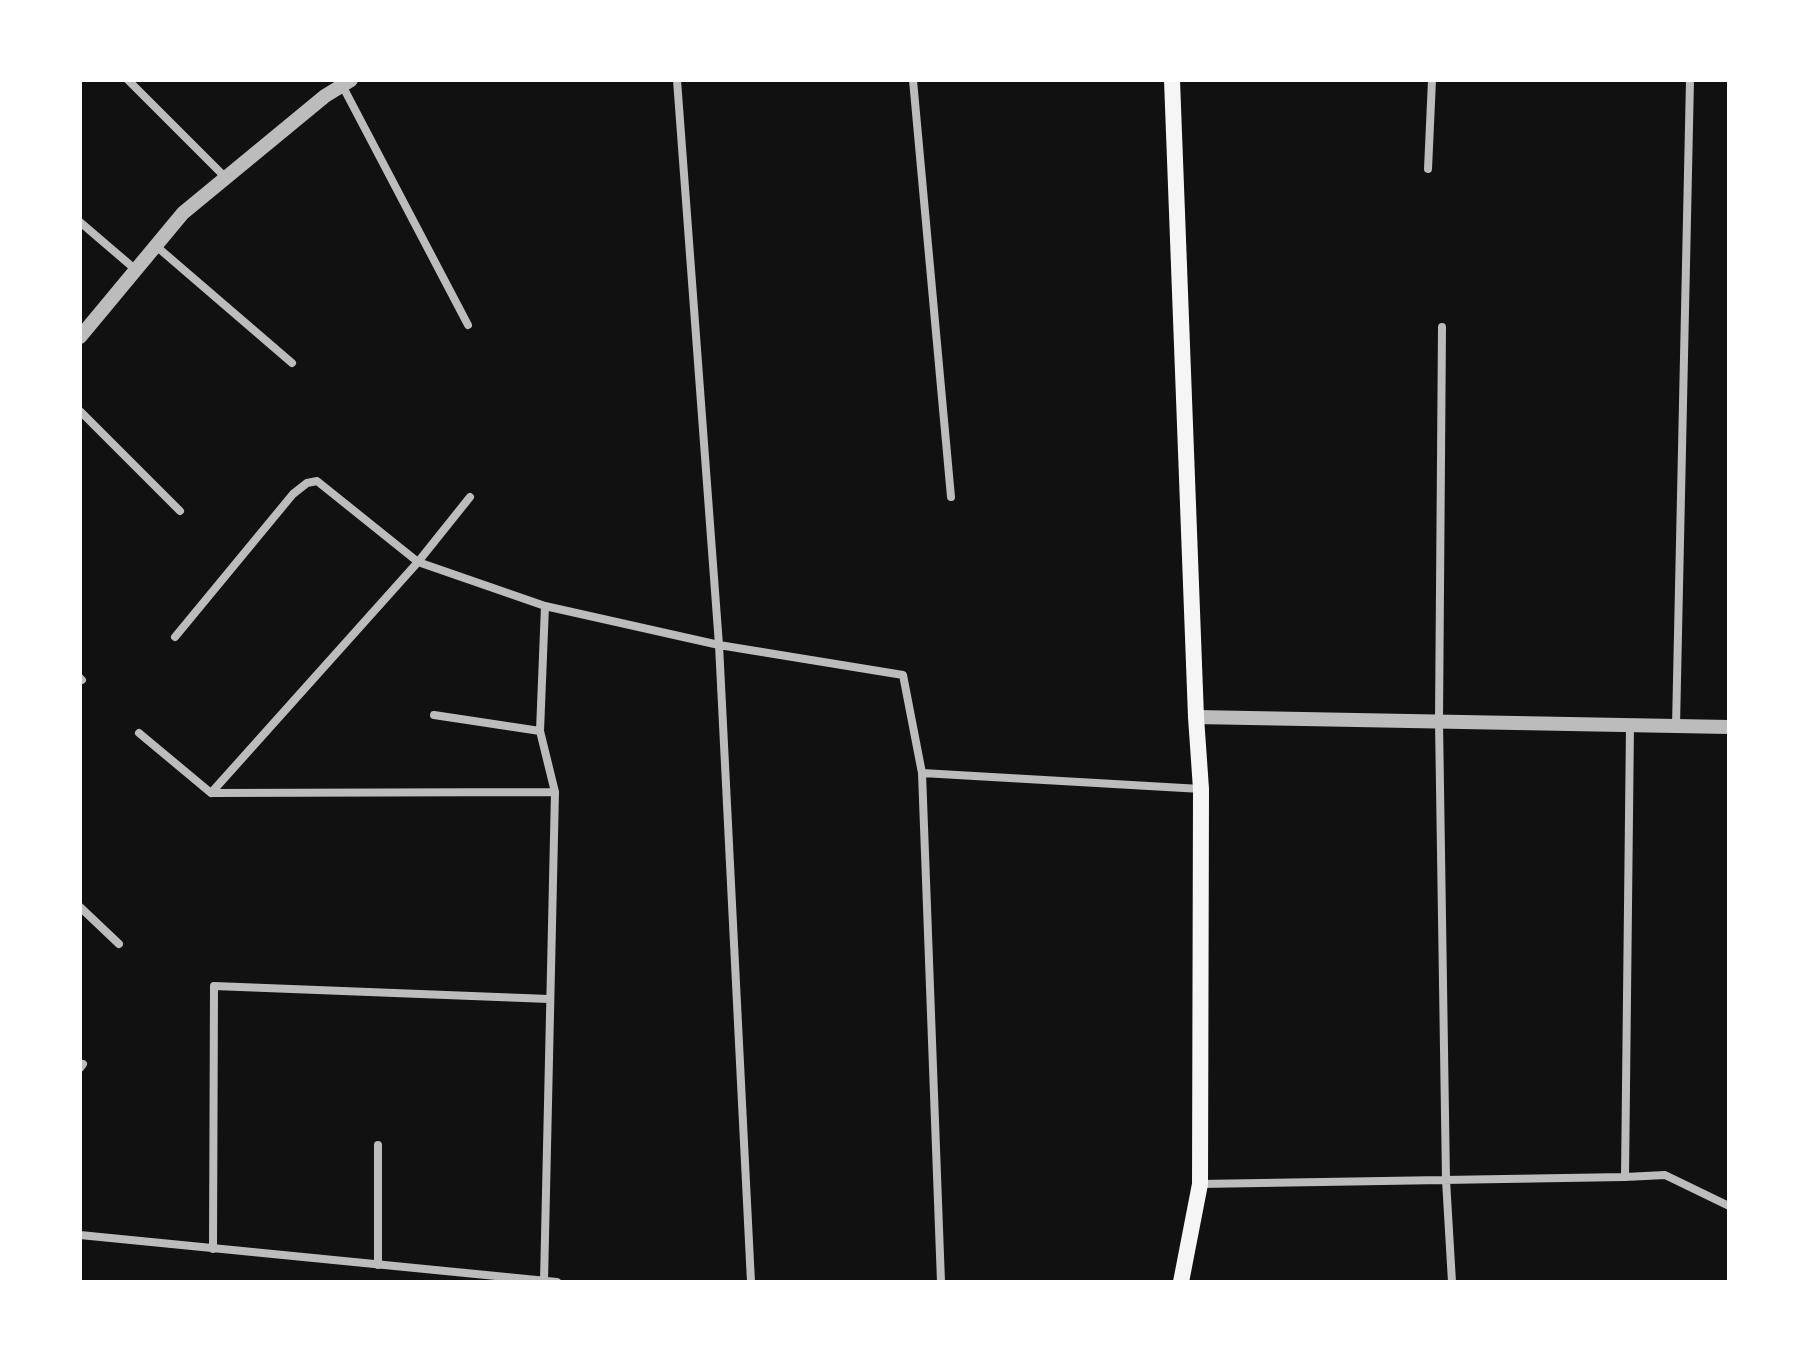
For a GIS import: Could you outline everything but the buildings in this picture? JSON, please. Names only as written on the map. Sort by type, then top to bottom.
[{"type":"main road","points":[[1172,80],[1201,789],[1200,1184],[1181,1282]]},
{"type":"street","points":[[128,80],[226,178]]},
{"type":"street","points":[[677,80],[719,645],[751,1282]]},
{"type":"street","points":[[913,80],[951,497]]},
{"type":"street","points":[[1428,169],[1432,80]]},
{"type":"street","points":[[1676,726],[1690,80]]},
{"type":"street","points":[[80,337],[183,213],[343,82],[468,325]]},
{"type":"street","points":[[80,222],[136,270]]},
{"type":"street","points":[[156,246],[292,363]]},
{"type":"street","points":[[1442,327],[1439,721],[1446,1180],[1452,1282]]},
{"type":"street","points":[[80,411],[180,511]]},
{"type":"street","points":[[175,637],[293,494],[307,483],[317,481],[418,562],[545,606],[719,645],[903,675],[922,773],[941,1282]]},
{"type":"street","points":[[211,793],[418,562],[470,497]]},
{"type":"street","points":[[544,1281],[555,792],[540,731],[545,606]]},
{"type":"street","points":[[434,715],[540,731]]},
{"type":"street","points":[[1196,717],[1729,727]]},
{"type":"street","points":[[1625,1177],[1630,725]]},
{"type":"street","points":[[139,733],[211,793],[555,792]]},
{"type":"street","points":[[922,773],[1201,789]]},
{"type":"street","points":[[80,907],[119,944]]},
{"type":"street","points":[[213,1249],[214,986],[549,999]]},
{"type":"street","points":[[378,1145],[378,1265]]},
{"type":"street","points":[[1200,1184],[1665,1175],[1729,1206]]},
{"type":"street","points":[[80,1235],[557,1282]]}]
